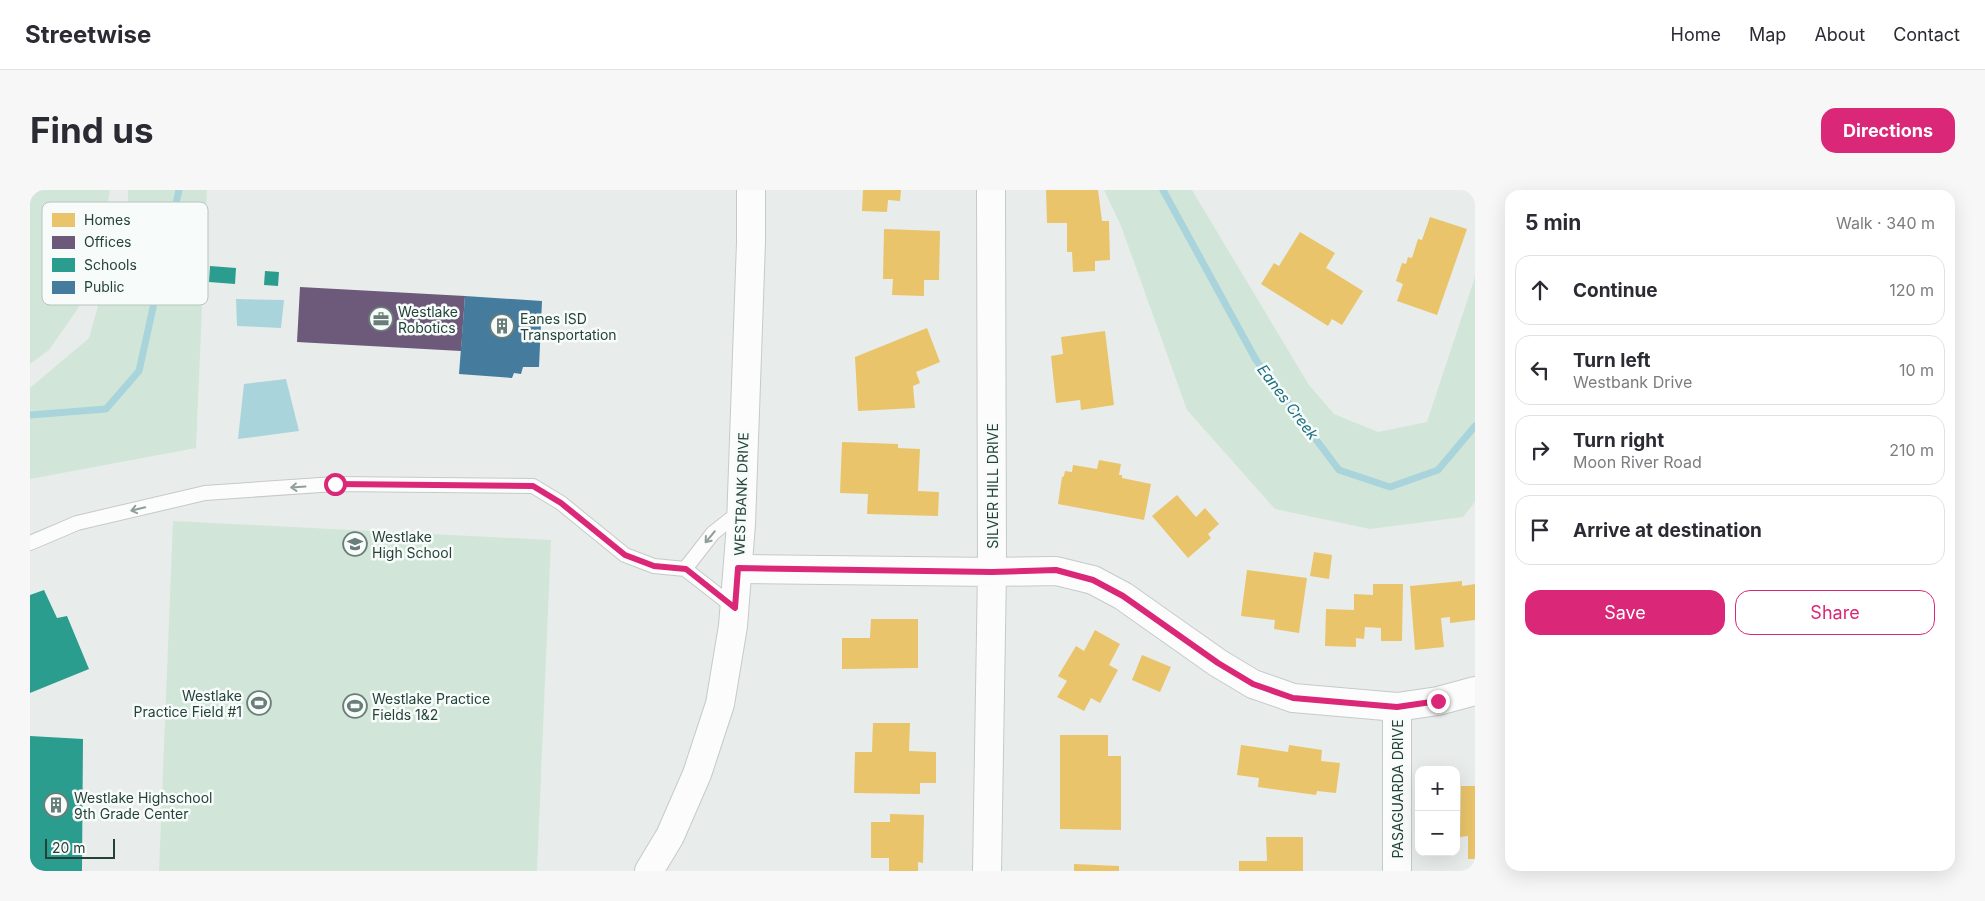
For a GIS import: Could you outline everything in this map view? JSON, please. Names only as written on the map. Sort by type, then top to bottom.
[{"type":"street","name":"WESTBANK DRIVE","points":[[650,871],[670,836],[697,774],[720,704],[735,608],[742,510],[751,190]]},
{"type":"street","name":"SILVER HILL DRIVE","points":[[987,871],[992,572],[991,190]]},
{"type":"street","points":[[738,568],[992,572],[1056,570],[1093,580],[1123,596],[1218,663],[1253,684],[1293,698],[1397,707],[1438,701],[1475,691]]},
{"type":"street","name":"PASAGUARDA DRIVE","points":[[1397,707],[1397,871]]},
{"type":"lane","points":[[30,543],[77,523],[206,493],[335,484],[533,486],[561,503],[625,555],[654,566],[686,569],[735,608]]},
{"type":"lane","points":[[686,569],[713,533],[742,510]]},
{"type":"green space","points":[[30,190],[110,190],[108,202],[42,202],[42,305],[80,305],[49,350],[30,364]]},
{"type":"green space","points":[[128,190],[207,190],[206,202],[127,202]]},
{"type":"green space","points":[[1104,190],[1192,190],[1309,385],[1334,414],[1378,432],[1427,422],[1475,277],[1475,502],[1463,517],[1370,529],[1275,509],[1187,410],[1121,226]]},
{"type":"green space","points":[[98,305],[202,305],[196,448],[30,479],[30,388],[89,338]]},
{"type":"green space","name":"Westlake Practice Fields 1&2","points":[[173,521],[551,540],[537,871],[159,871]]},
{"type":"water","points":[[236,299],[284,300],[281,328],[237,326]]},
{"type":"water","points":[[286,379],[299,431],[238,439],[244,384]]},
{"type":"building: Homes","points":[[863,190],[901,190],[900,201],[888,200],[887,212],[862,211]]},
{"type":"building: Homes","points":[[1046,190],[1098,190],[1102,221],[1109,221],[1110,260],[1095,261],[1095,271],[1073,272],[1072,252],[1067,252],[1067,223],[1047,223]]},
{"type":"building: Homes","points":[[1430,217],[1467,229],[1437,315],[1397,301],[1403,284],[1396,281],[1402,263],[1406,264],[1408,257],[1412,258],[1418,239],[1422,240]]},
{"type":"building: Homes","points":[[884,229],[940,231],[939,280],[924,280],[924,296],[892,295],[893,279],[883,279]]},
{"type":"building: Homes","points":[[1300,232],[1335,253],[1326,268],[1363,291],[1342,325],[1332,319],[1328,326],[1261,284],[1274,263],[1279,266]]},
{"type":"building: Homes","points":[[927,328],[940,362],[916,372],[920,383],[913,386],[915,408],[858,411],[855,357]]},
{"type":"building: Homes","points":[[1105,331],[1114,405],[1081,410],[1080,400],[1056,403],[1051,356],[1063,354],[1061,337]]},
{"type":"building: Homes","points":[[842,442],[898,444],[898,448],[920,449],[918,491],[939,492],[938,516],[867,514],[868,494],[840,493]]},
{"type":"building: Homes","points":[[1099,460],[1121,464],[1119,475],[1122,475],[1122,478],[1151,484],[1144,520],[1058,504],[1062,477],[1065,471],[1072,472],[1073,465],[1097,469]]},
{"type":"building: Homes","points":[[1177,495],[1196,517],[1205,508],[1219,524],[1208,534],[1211,538],[1188,558],[1152,516]]},
{"type":"building: Homes","points":[[1314,552],[1332,555],[1329,579],[1310,576]]},
{"type":"building: Homes","points":[[1247,570],[1307,578],[1299,633],[1274,629],[1275,620],[1241,616]]},
{"type":"building: Homes","points":[[1462,581],[1462,586],[1475,584],[1475,620],[1450,623],[1450,617],[1441,618],[1444,647],[1415,650],[1410,586]]},
{"type":"building: Homes","points":[[1373,584],[1403,584],[1402,641],[1381,641],[1381,628],[1365,627],[1364,639],[1356,638],[1356,647],[1325,646],[1326,609],[1354,610],[1354,594],[1373,595]]},
{"type":"building: Homes","points":[[871,619],[918,619],[918,668],[842,669],[842,638],[870,638]]},
{"type":"building: Homes","points":[[1095,630],[1120,644],[1109,665],[1118,670],[1100,703],[1091,698],[1084,711],[1057,697],[1067,681],[1058,676],[1076,646],[1084,651]]},
{"type":"building: Homes","points":[[1142,655],[1171,667],[1160,692],[1132,680]]},
{"type":"building: Homes","points":[[873,723],[910,723],[909,751],[936,752],[936,783],[920,783],[920,794],[854,793],[855,752],[872,752]]},
{"type":"building: Homes","points":[[1060,735],[1108,735],[1108,756],[1121,756],[1121,830],[1060,829]]},
{"type":"building: Homes","points":[[1241,745],[1288,752],[1289,745],[1322,750],[1321,761],[1340,763],[1336,793],[1317,791],[1316,795],[1258,787],[1259,778],[1237,775]]},
{"type":"building: Homes","points":[[1461,786],[1475,786],[1475,859],[1468,859],[1468,836],[1460,837]]},
{"type":"building: Homes","points":[[890,814],[924,815],[923,863],[918,862],[918,871],[889,871],[889,858],[871,858],[871,822],[890,822]]},
{"type":"building: Homes","points":[[1266,837],[1303,837],[1303,871],[1239,871],[1239,861],[1267,861]]},
{"type":"building: Homes","points":[[1074,864],[1119,866],[1119,871],[1074,871]]},
{"type":"building: Offices","name":"Westlake Robotics","points":[[300,287],[465,296],[461,351],[297,342]]},
{"type":"building: Schools","points":[[210,266],[236,268],[235,284],[209,282]]},
{"type":"building: Schools","points":[[265,271],[279,272],[278,286],[264,285]]},
{"type":"building: Schools","points":[[44,590],[57,618],[67,616],[89,669],[30,693],[30,595]]},
{"type":"building: Schools","name":"Westlake Highschool 9th Grade Center","points":[[30,736],[83,739],[82,871],[30,871]]},
{"type":"building: Public","name":"Eanes ISD Transportation","points":[[465,296],[542,301],[539,367],[523,367],[521,374],[514,373],[512,378],[459,374]]},
{"type":"waterway","points":[[176,202],[179,190]]},
{"type":"waterway","name":"Eanes Creek","points":[[1163,190],[1256,360],[1339,470],[1390,487],[1438,470],[1475,426]]},
{"type":"waterway","points":[[30,415],[106,409],[139,371],[154,305]]},
{"type":"place","name":"Westlake Robotics","points":[[381,319]]},
{"type":"place","name":"Eanes ISD Transportation","points":[[502,326]]},
{"type":"place","name":"Westlake High School","points":[[355,544]]},
{"type":"place","name":"Westlake Practice Field #1","points":[[259,703]]},
{"type":"place","name":"Westlake Practice Fields 1&2","points":[[355,706]]},
{"type":"place","name":"Westlake Highschool 9th Grade Center","points":[[56,805]]},
{"type":"route","points":[[335,484],[533,486],[561,503],[625,555],[654,566],[686,569],[735,608],[738,568],[992,572],[1056,570],[1093,580],[1123,596],[1218,663],[1253,684],[1293,698],[1397,707],[1438,701]]}]
